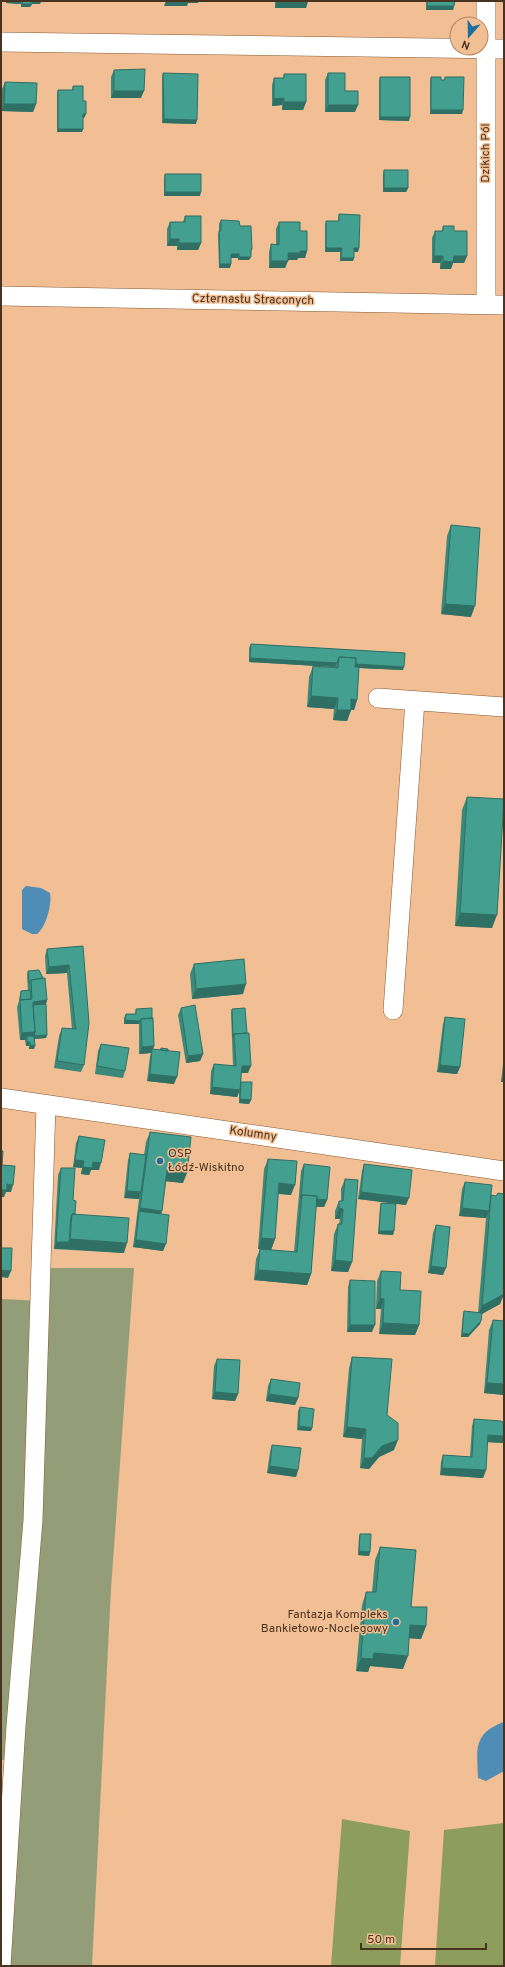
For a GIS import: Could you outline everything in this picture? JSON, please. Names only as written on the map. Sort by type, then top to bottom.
[{"type":"street","name":"Dzikich Pól","points":[[486,1],[495,49],[495,305]]},
{"type":"street","points":[[1,42],[495,49]]},
{"type":"street","name":"Czternastu Straconych","points":[[1,296],[495,305]]},
{"type":"street","points":[[378,698],[504,707]]},
{"type":"street","points":[[393,1010],[415,700]]},
{"type":"street","name":"Kolumny","points":[[1,1098],[46,1106],[504,1171]]},
{"type":"street","points":[[1,1966],[16,1726],[33,1520],[46,1106]]},
{"type":"green space","points":[[45,1268],[134,1268],[111,1589],[92,1966],[1,1966],[9,1760],[1,1760],[1,1299],[42,1301]]},
{"type":"green space","points":[[342,1819],[410,1831],[400,1966],[331,1966]]},
{"type":"green space","points":[[504,1823],[504,1966],[435,1966],[444,1830]]},
{"type":"water","points":[[26,886],[41,888],[50,893],[48,915],[46,921],[37,934],[32,934],[22,929],[22,890]]},
{"type":"water","points":[[504,1722],[504,1771],[486,1781],[478,1778],[477,1759],[479,1743],[487,1731]]},
{"type":"building","points":[[22,1],[32,1],[32,4],[22,4]]},
{"type":"building","points":[[427,1],[455,1],[454,6],[427,6]]},
{"type":"building","points":[[145,69],[144,91],[114,91],[114,70]]},
{"type":"building","points":[[163,73],[198,74],[197,120],[164,119]]},
{"type":"building","points":[[328,73],[345,73],[345,91],[358,91],[358,105],[328,105]]},
{"type":"building","points":[[284,74],[306,74],[306,102],[284,102],[284,98],[274,99],[274,78],[284,78]]},
{"type":"building","points":[[380,77],[410,77],[410,117],[380,117]]},
{"type":"building","points":[[431,77],[441,77],[441,80],[445,80],[445,77],[464,77],[463,110],[431,110]]},
{"type":"building","points":[[5,82],[37,83],[36,104],[4,104]]},
{"type":"building","points":[[73,86],[83,86],[83,101],[86,101],[86,114],[83,114],[83,129],[58,129],[58,90],[73,90]]},
{"type":"building","points":[[384,170],[408,170],[408,188],[384,188]]},
{"type":"building","points":[[165,174],[201,174],[201,192],[165,192]]},
{"type":"building","points":[[339,214],[360,215],[359,248],[354,248],[354,258],[341,258],[342,248],[326,248],[326,221],[339,221]]},
{"type":"building","points":[[185,216],[201,216],[201,243],[179,243],[179,239],[170,239],[170,222],[185,222]]},
{"type":"building","points":[[221,220],[239,221],[240,226],[251,226],[251,257],[239,257],[239,254],[231,254],[231,264],[220,264],[219,231],[221,231]]},
{"type":"building","points":[[279,222],[300,222],[300,231],[307,231],[307,251],[300,251],[300,253],[288,253],[288,261],[271,261],[271,244],[279,245]]},
{"type":"building","points":[[443,226],[454,226],[454,231],[467,231],[467,256],[454,256],[453,262],[443,261],[443,256],[434,256],[435,231],[443,231]]},
{"type":"building","points":[[451,525],[480,528],[475,606],[445,604]]},
{"type":"building","points":[[251,644],[405,653],[404,667],[356,664],[356,658],[339,657],[337,663],[250,658]]},
{"type":"building","points":[[339,657],[356,658],[355,667],[359,667],[357,700],[351,699],[351,710],[337,710],[338,698],[311,696],[313,666],[338,668]]},
{"type":"building","points":[[467,797],[504,799],[497,915],[460,913]]},
{"type":"building","points":[[83,946],[89,1023],[84,1065],[57,1061],[62,1028],[76,1029],[69,965],[49,967],[47,949]]},
{"type":"building","points":[[244,959],[246,984],[196,989],[194,964]]},
{"type":"building","points":[[39,970],[43,978],[31,980],[29,983],[28,971]]},
{"type":"building","points":[[45,978],[47,1000],[33,1002],[35,1032],[22,1033],[20,1000],[32,999],[31,980]]},
{"type":"building","points":[[30,990],[31,999],[20,1000],[21,991]]},
{"type":"building","points":[[46,1004],[47,1035],[34,1036],[33,1005]]},
{"type":"building","points":[[195,1005],[203,1054],[188,1056],[181,1008]]},
{"type":"building","points":[[152,1008],[152,1018],[141,1019],[140,1021],[125,1020],[126,1014],[136,1014],[136,1009]]},
{"type":"building","points":[[245,1008],[247,1033],[234,1034],[233,1037],[232,1009]]},
{"type":"building","points":[[445,1017],[465,1019],[460,1067],[440,1065]]},
{"type":"building","points":[[153,1018],[154,1046],[142,1047],[141,1019]]},
{"type":"building","points":[[249,1033],[251,1066],[242,1066],[240,1090],[212,1087],[214,1064],[236,1066],[234,1034]]},
{"type":"building","points":[[27,1036],[34,1036],[35,1046],[30,1045],[30,1042],[27,1042]]},
{"type":"building","points":[[101,1044],[129,1048],[125,1071],[97,1066]]},
{"type":"building","points":[[161,1048],[168,1049],[168,1051],[161,1050]]},
{"type":"building","points":[[152,1049],[180,1052],[177,1077],[150,1074]]},
{"type":"building","points":[[241,1082],[252,1082],[251,1100],[240,1099]]},
{"type":"building","points":[[150,1132],[191,1137],[187,1173],[167,1170],[162,1211],[140,1208]]},
{"type":"building","points":[[79,1136],[105,1140],[101,1163],[93,1162],[92,1168],[83,1167],[84,1161],[75,1160]]},
{"type":"building","points":[[1,1151],[3,1151],[2,1165],[15,1166],[13,1185],[7,1184],[7,1190],[1,1190]]},
{"type":"building","points":[[130,1153],[146,1155],[141,1192],[127,1191]]},
{"type":"building","points":[[268,1159],[297,1161],[295,1185],[279,1183],[275,1239],[261,1238]]},
{"type":"building","points":[[304,1164],[330,1167],[327,1200],[317,1199],[317,1196],[302,1195],[301,1198]]},
{"type":"building","points":[[364,1164],[412,1170],[409,1198],[361,1192]]},
{"type":"building","points":[[61,1168],[75,1168],[73,1200],[76,1201],[75,1214],[72,1214],[71,1217],[69,1242],[56,1242]]},
{"type":"building","points":[[345,1179],[358,1180],[352,1262],[335,1260],[338,1224],[342,1224],[343,1209],[339,1208],[339,1201],[343,1201]]},
{"type":"building","points":[[465,1182],[492,1185],[489,1211],[462,1208]]},
{"type":"building","points":[[498,1193],[504,1194],[504,1294],[482,1306],[491,1195],[496,1196]]},
{"type":"building","points":[[302,1195],[317,1196],[311,1274],[258,1270],[260,1249],[297,1252]]},
{"type":"building","points":[[381,1203],[396,1204],[394,1231],[379,1231]]},
{"type":"building","points":[[139,1211],[169,1215],[166,1244],[136,1240]]},
{"type":"building","points":[[72,1214],[129,1218],[127,1243],[70,1239]]},
{"type":"building","points":[[436,1225],[450,1227],[446,1268],[431,1266]]},
{"type":"building","points":[[1,1248],[12,1248],[11,1271],[1,1270]]},
{"type":"building","points":[[381,1271],[401,1272],[400,1290],[421,1291],[419,1325],[383,1323],[384,1299],[380,1298]]},
{"type":"building","points":[[350,1280],[375,1281],[375,1325],[350,1325]]},
{"type":"building","points":[[464,1311],[482,1313],[481,1321],[469,1334],[462,1333]]},
{"type":"building","points":[[493,1320],[504,1321],[504,1384],[487,1383]]},
{"type":"building","points":[[352,1357],[392,1359],[387,1415],[398,1423],[398,1440],[382,1446],[372,1458],[364,1458],[366,1429],[347,1427]]},
{"type":"building","points":[[217,1359],[240,1360],[238,1394],[215,1392]]},
{"type":"building","points":[[271,1379],[300,1383],[298,1398],[269,1394]]},
{"type":"building","points":[[300,1407],[314,1409],[312,1428],[299,1426]]},
{"type":"building","points":[[474,1419],[501,1421],[504,1423],[504,1436],[488,1435],[486,1470],[442,1468],[443,1455],[472,1457]]},
{"type":"building","points":[[272,1445],[301,1448],[298,1470],[270,1466]]},
{"type":"building","points":[[360,1534],[371,1534],[370,1552],[359,1551]]},
{"type":"building","points":[[380,1547],[416,1550],[411,1607],[427,1607],[426,1626],[410,1625],[408,1656],[374,1653],[373,1659],[361,1658],[366,1592],[376,1592]]},
{"type":"place","name":"OSP Łódź-Wiskitno","points":[[160,1161]]},
{"type":"place","name":"Fantazja Kompleks Bankietowo-Noclegowy","points":[[396,1622]]}]
